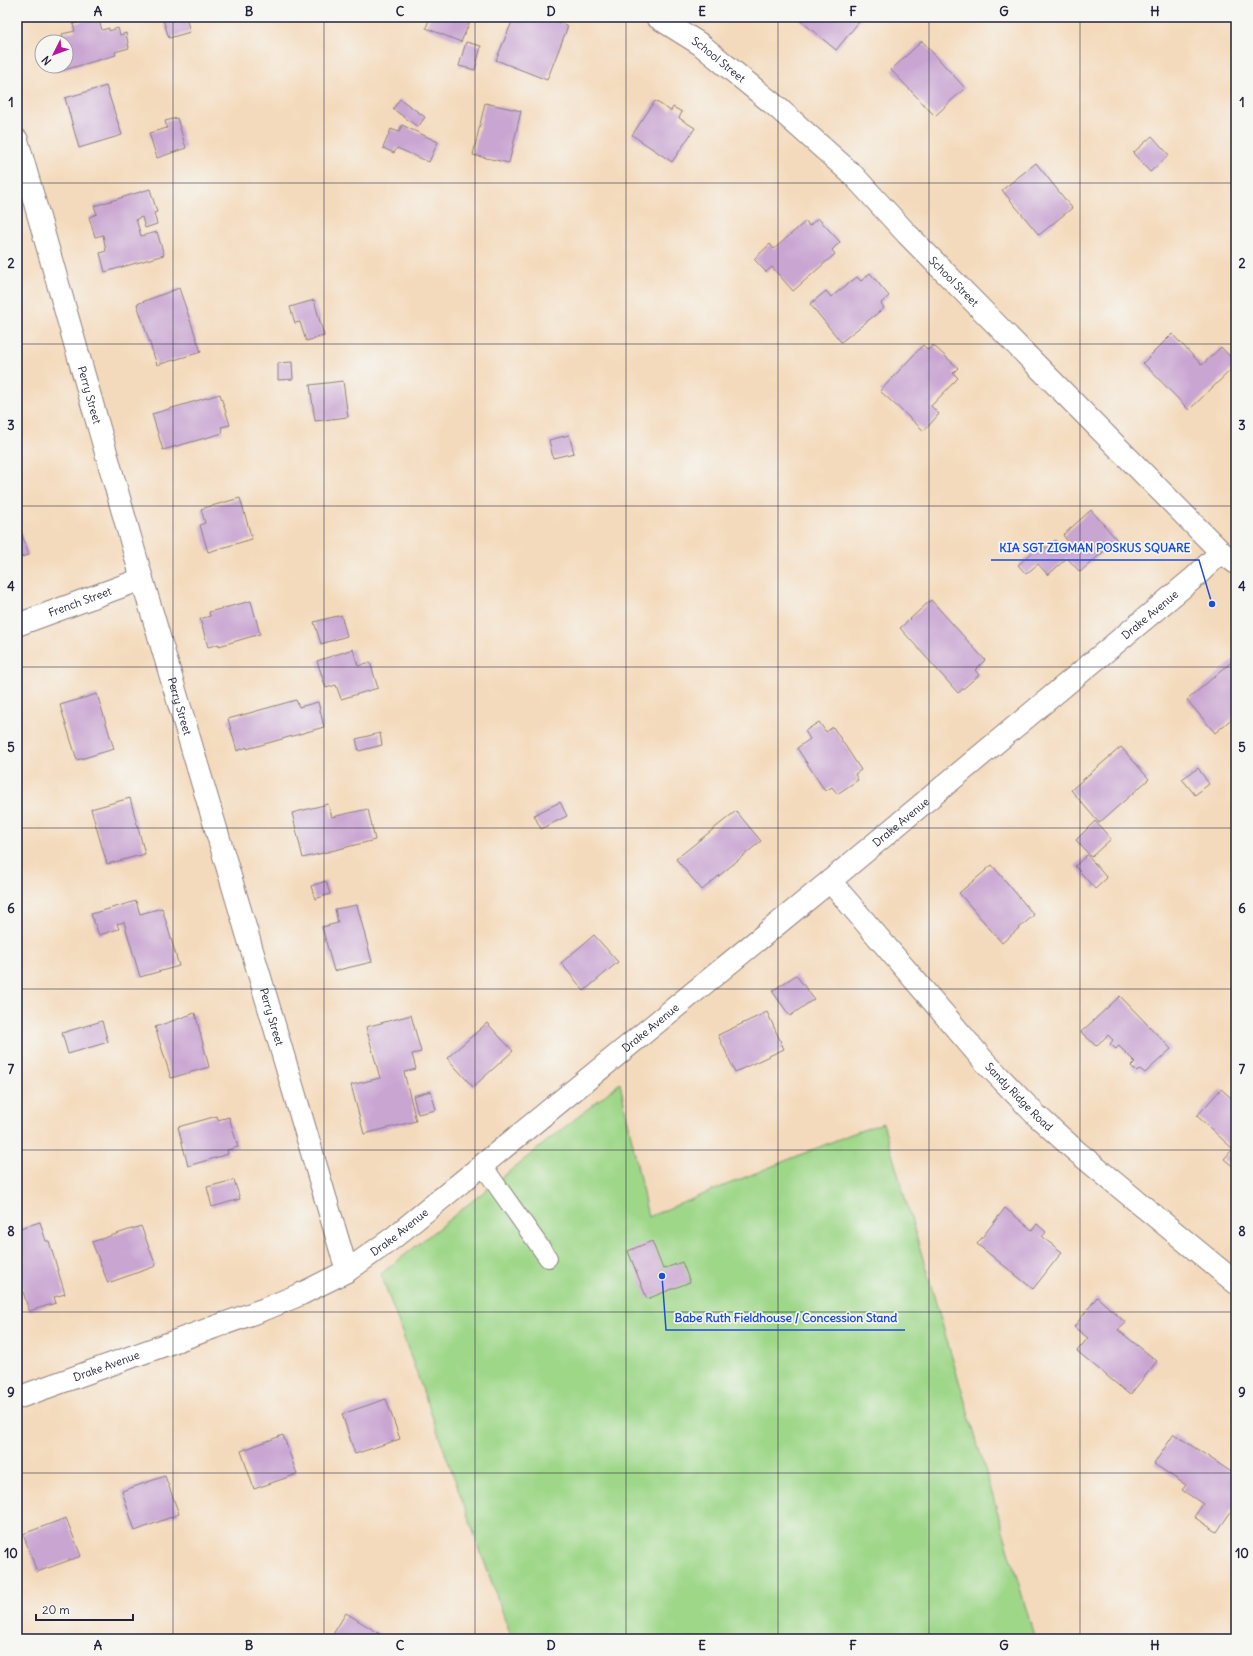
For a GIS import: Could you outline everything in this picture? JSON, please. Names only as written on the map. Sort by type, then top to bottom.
[{"type":"street","name":"School Street","points":[[657,17],[700,44],[778,108],[853,174],[906,234],[1229,558]]},
{"type":"street","name":"Perry Street","points":[[17,140],[142,579],[347,1271]]},
{"type":"street","name":"Drake Avenue","points":[[17,1398],[265,1310],[347,1271],[393,1238],[483,1166],[830,881],[1195,577],[1229,558]]},
{"type":"street","name":"French Street","points":[[17,625],[142,579]]},
{"type":"street","name":"Sandy Ridge Road","points":[[830,881],[984,1061],[1036,1115],[1236,1283]]},
{"type":"lane","points":[[483,1166],[548,1258]]},
{"type":"green space","points":[[620,1083],[648,1217],[851,1134],[883,1123],[1035,1639],[512,1639],[381,1274]]},
{"type":"building","points":[[98,17],[102,30],[109,28],[109,31],[118,28],[120,35],[126,33],[129,48],[115,52],[116,55],[74,67],[74,34],[62,34],[75,31],[73,24]]},
{"type":"building","points":[[173,17],[186,17],[190,32],[169,38],[163,20]]},
{"type":"building","points":[[430,17],[472,17],[461,42],[426,28]]},
{"type":"building","points":[[514,17],[545,17],[568,26],[547,80],[496,60]]},
{"type":"building","points":[[796,17],[863,17],[836,50]]},
{"type":"building","points":[[922,41],[965,88],[935,116],[891,70]]},
{"type":"building","points":[[466,42],[481,46],[475,70],[459,66]]},
{"type":"building","points":[[106,86],[122,135],[79,148],[65,98]]},
{"type":"building","points":[[400,99],[425,117],[418,127],[393,109]]},
{"type":"building","points":[[655,101],[671,111],[673,107],[682,112],[679,118],[695,128],[672,162],[632,135]]},
{"type":"building","points":[[485,103],[521,111],[509,163],[473,155]]},
{"type":"building","points":[[177,118],[186,148],[157,158],[149,133],[167,128],[165,121]]},
{"type":"building","points":[[402,125],[438,142],[429,162],[397,148],[394,153],[383,148],[391,129],[399,132]]},
{"type":"building","points":[[1152,136],[1169,155],[1150,172],[1133,153]]},
{"type":"building","points":[[1036,163],[1072,208],[1039,235],[1002,190]]},
{"type":"building","points":[[150,189],[157,212],[154,213],[157,224],[145,228],[142,217],[136,219],[141,236],[157,232],[164,255],[105,272],[100,253],[106,251],[103,235],[95,237],[89,217],[97,214],[94,206]]},
{"type":"building","points":[[818,218],[840,242],[832,250],[835,254],[793,291],[772,267],[766,272],[754,259],[770,244],[774,249],[806,221],[809,226]]},
{"type":"building","points":[[870,273],[889,296],[881,303],[884,308],[841,342],[810,304],[826,291],[831,297],[857,277],[861,281]]},
{"type":"building","points":[[179,288],[201,352],[157,365],[137,304]]},
{"type":"building","points":[[314,300],[324,336],[306,341],[300,322],[295,323],[290,307]]},
{"type":"building","points":[[1172,334],[1202,365],[1221,347],[1236,363],[1236,365],[1189,410],[1143,363]]},
{"type":"building","points":[[923,345],[928,350],[933,345],[958,368],[953,373],[958,378],[931,406],[939,414],[924,431],[880,391]]},
{"type":"building","points":[[292,362],[293,379],[278,380],[278,363]]},
{"type":"building","points":[[343,381],[348,417],[315,421],[310,385]]},
{"type":"building","points":[[220,394],[230,425],[221,427],[223,433],[163,450],[152,414]]},
{"type":"building","points":[[569,435],[574,453],[553,458],[549,440]]},
{"type":"building","points":[[240,498],[252,539],[208,552],[200,525],[205,523],[201,509]]},
{"type":"building","points":[[1091,510],[1117,540],[1080,572],[1067,558],[1048,575],[1038,564],[1026,574],[1018,565],[1042,544],[1046,548],[1055,540],[1063,549],[1069,543],[1063,535]]},
{"type":"building","points":[[17,520],[29,555],[17,558]]},
{"type":"building","points":[[931,600],[985,660],[975,670],[979,675],[958,693],[900,628]]},
{"type":"building","points":[[251,601],[260,634],[219,646],[219,644],[208,647],[200,619],[210,616],[209,612]]},
{"type":"building","points":[[341,615],[347,636],[321,644],[314,622]]},
{"type":"building","points":[[353,649],[358,666],[370,662],[378,688],[341,699],[336,685],[326,688],[317,661]]},
{"type":"building","points":[[1236,658],[1236,715],[1215,733],[1187,700]]},
{"type":"building","points":[[97,694],[114,749],[77,760],[60,705]]},
{"type":"building","points":[[296,700],[299,707],[318,702],[324,727],[237,751],[228,719]]},
{"type":"building","points":[[819,722],[826,732],[833,727],[861,770],[855,774],[858,780],[837,794],[832,787],[825,791],[797,748],[810,739],[805,731]]},
{"type":"building","points":[[380,733],[382,745],[359,751],[356,739]]},
{"type":"building","points":[[1121,747],[1149,779],[1099,823],[1071,790]]},
{"type":"building","points":[[1198,768],[1209,784],[1195,795],[1182,779]]},
{"type":"building","points":[[130,798],[145,854],[107,864],[91,809]]},
{"type":"building","points":[[560,802],[567,816],[541,829],[534,815]]},
{"type":"building","points":[[328,804],[332,817],[368,809],[375,840],[303,858],[292,813]]},
{"type":"building","points":[[736,811],[761,841],[702,890],[676,859]]},
{"type":"building","points":[[1095,821],[1111,839],[1091,857],[1076,840]]},
{"type":"building","points":[[1087,855],[1107,878],[1095,889],[1075,866]]},
{"type":"building","points":[[992,865],[1034,915],[1002,943],[959,893]]},
{"type":"building","points":[[326,881],[330,894],[315,899],[311,886]]},
{"type":"building","points":[[136,901],[140,914],[162,908],[179,966],[140,977],[124,922],[117,924],[119,929],[99,935],[91,914]]},
{"type":"building","points":[[357,905],[372,962],[334,971],[322,927],[338,923],[335,909]]},
{"type":"building","points":[[594,935],[618,962],[584,991],[561,963]]},
{"type":"building","points":[[796,975],[814,999],[790,1016],[772,991]]},
{"type":"building","points":[[1120,996],[1171,1049],[1145,1073],[1140,1069],[1137,1072],[1131,1066],[1135,1062],[1119,1046],[1116,1049],[1110,1044],[1113,1040],[1108,1035],[1096,1046],[1081,1032]]},
{"type":"building","points":[[767,1012],[784,1049],[735,1072],[718,1035]]},
{"type":"building","points":[[195,1013],[209,1067],[171,1078],[155,1027]]},
{"type":"building","points":[[411,1015],[421,1052],[412,1054],[416,1069],[404,1072],[416,1121],[364,1134],[351,1085],[380,1078],[366,1027]]},
{"type":"building","points":[[102,1021],[108,1042],[68,1054],[62,1033]]},
{"type":"building","points":[[487,1023],[513,1051],[473,1087],[447,1058]]},
{"type":"building","points":[[1221,1089],[1236,1102],[1236,1169],[1224,1159],[1233,1149],[1197,1116]]},
{"type":"building","points":[[431,1091],[436,1110],[418,1114],[413,1096]]},
{"type":"building","points":[[217,1116],[218,1120],[229,1117],[238,1147],[227,1150],[228,1154],[188,1166],[178,1127]]},
{"type":"building","points":[[234,1180],[240,1199],[212,1207],[207,1187]]},
{"type":"building","points":[[1005,1208],[1032,1230],[1037,1224],[1046,1232],[1042,1237],[1062,1252],[1033,1289],[977,1244]]},
{"type":"building","points":[[40,1222],[46,1241],[49,1241],[65,1294],[54,1297],[56,1303],[29,1311],[17,1272],[17,1229]]},
{"type":"building","points":[[141,1226],[156,1266],[108,1283],[92,1242]]},
{"type":"building","points":[[652,1241],[663,1269],[682,1262],[690,1282],[647,1299],[628,1251]]},
{"type":"building","points":[[1097,1297],[1126,1323],[1118,1330],[1157,1361],[1130,1395],[1077,1351],[1088,1338],[1074,1327]]},
{"type":"building","points":[[386,1399],[400,1439],[355,1454],[342,1414]]},
{"type":"building","points":[[1174,1434],[1236,1475],[1236,1504],[1217,1532],[1194,1517],[1203,1504],[1182,1490],[1186,1485],[1154,1464]]},
{"type":"building","points":[[283,1435],[297,1474],[254,1489],[241,1451]]},
{"type":"building","points":[[165,1476],[179,1514],[135,1531],[122,1491]]},
{"type":"building","points":[[66,1518],[81,1556],[37,1572],[23,1534]]},
{"type":"building","points":[[346,1613],[388,1639],[330,1639]]},
{"type":"place","name":"KIA SGT ZIGMAN POSKUS SQUARE","points":[[1212,604]]},
{"type":"place","name":"Babe Ruth Fieldhouse / Concession Stand","points":[[662,1276]]}]
